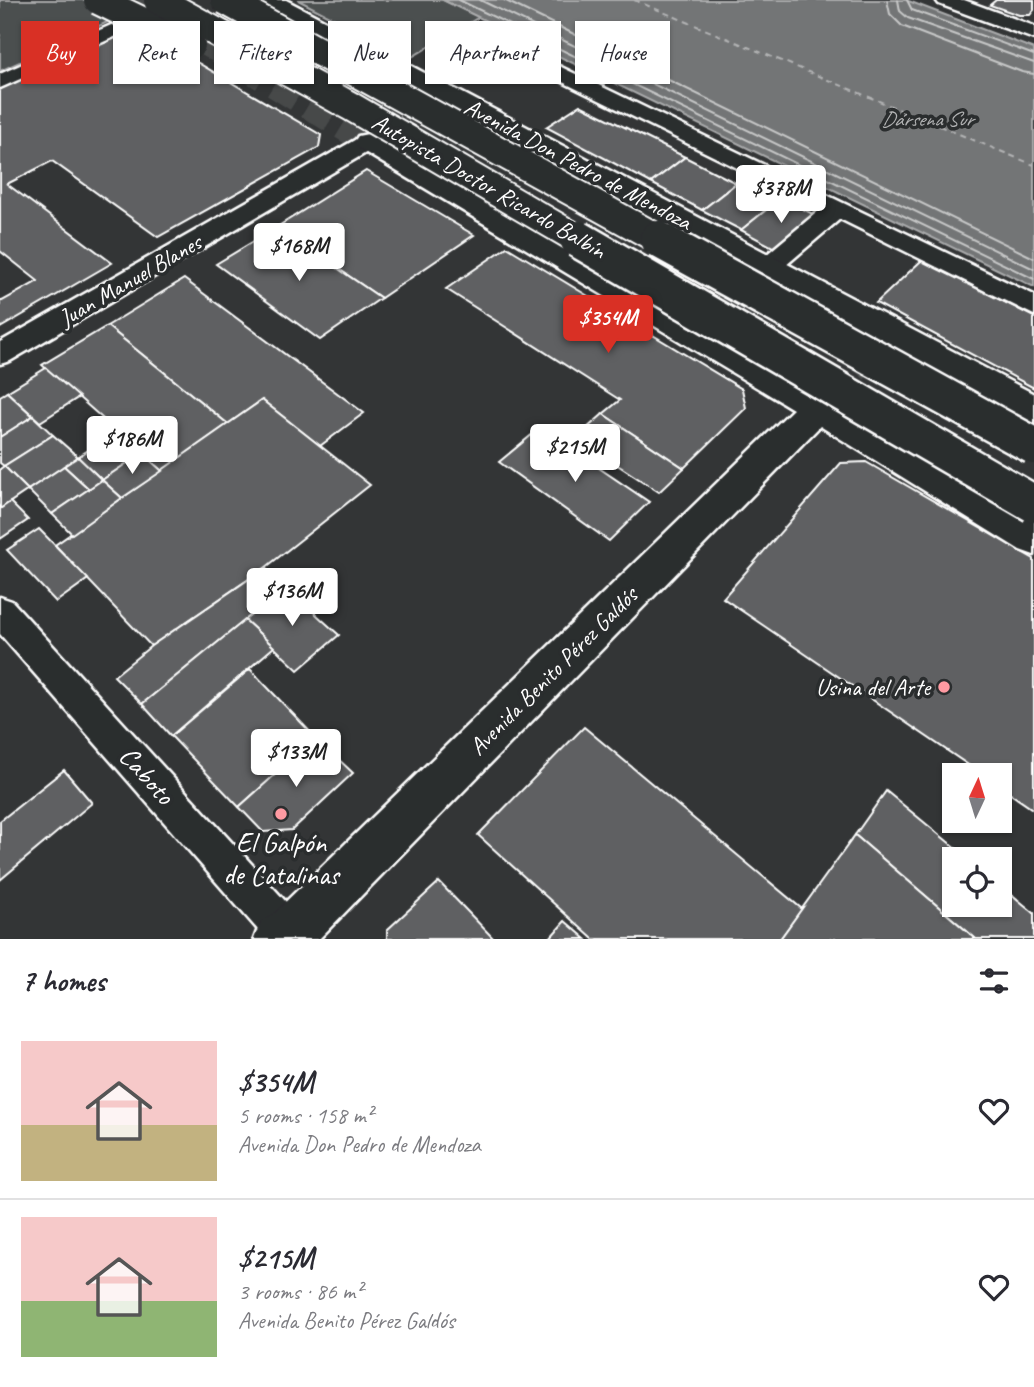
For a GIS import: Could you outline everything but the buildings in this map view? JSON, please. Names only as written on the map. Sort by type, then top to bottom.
[{"type":"highway","points":[[98,0],[496,191]]},
{"type":"highway","name":"Autopista Doctor Ricardo Balbín","points":[[158,0],[350,106],[1034,504]]},
{"type":"highway","name":"Autopista Doctor Ricardo Balbín","points":[[225,0],[1034,446]]},
{"type":"main road","name":"Avenida Don Pedro de Mendoza","points":[[268,0],[1034,410]]},
{"type":"main road","points":[[368,142],[817,407],[1034,540]]},
{"type":"main road","name":"Avenida Benito Pérez Galdós","points":[[287,938],[817,407]]},
{"type":"street","points":[[0,82],[181,0]]},
{"type":"street","points":[[946,0],[1034,33]]},
{"type":"street","points":[[561,73],[1034,306]]},
{"type":"street","name":"Juan Manuel Blanes","points":[[0,354],[368,142]]},
{"type":"street","points":[[769,266],[838,208]]},
{"type":"street","name":"Caboto","points":[[0,611],[287,938]]},
{"type":"shaded area","points":[[0,0],[91,0],[123,15],[99,26],[99,21],[21,21],[21,61],[0,71]]},
{"type":"shaded area","points":[[298,0],[443,0],[479,17],[472,21],[425,21],[425,49],[411,57],[411,21],[339,21]]},
{"type":"water","name":"Dársena Sur","points":[[443,0],[906,0],[1034,49],[1034,287],[616,84],[670,84],[670,21],[575,21],[575,64],[561,57],[561,21],[486,21]]},
{"type":"ferry route","points":[[634,0],[1034,165]]},
{"type":"tunnel","points":[[138,0],[368,142]]},
{"type":"tunnel","points":[[817,407],[886,330]]},
{"type":"place","name":"Usina del Arte","points":[[944,687]]},
{"type":"place","name":"El Galpón de Catalinas","points":[[281,814]]}]
